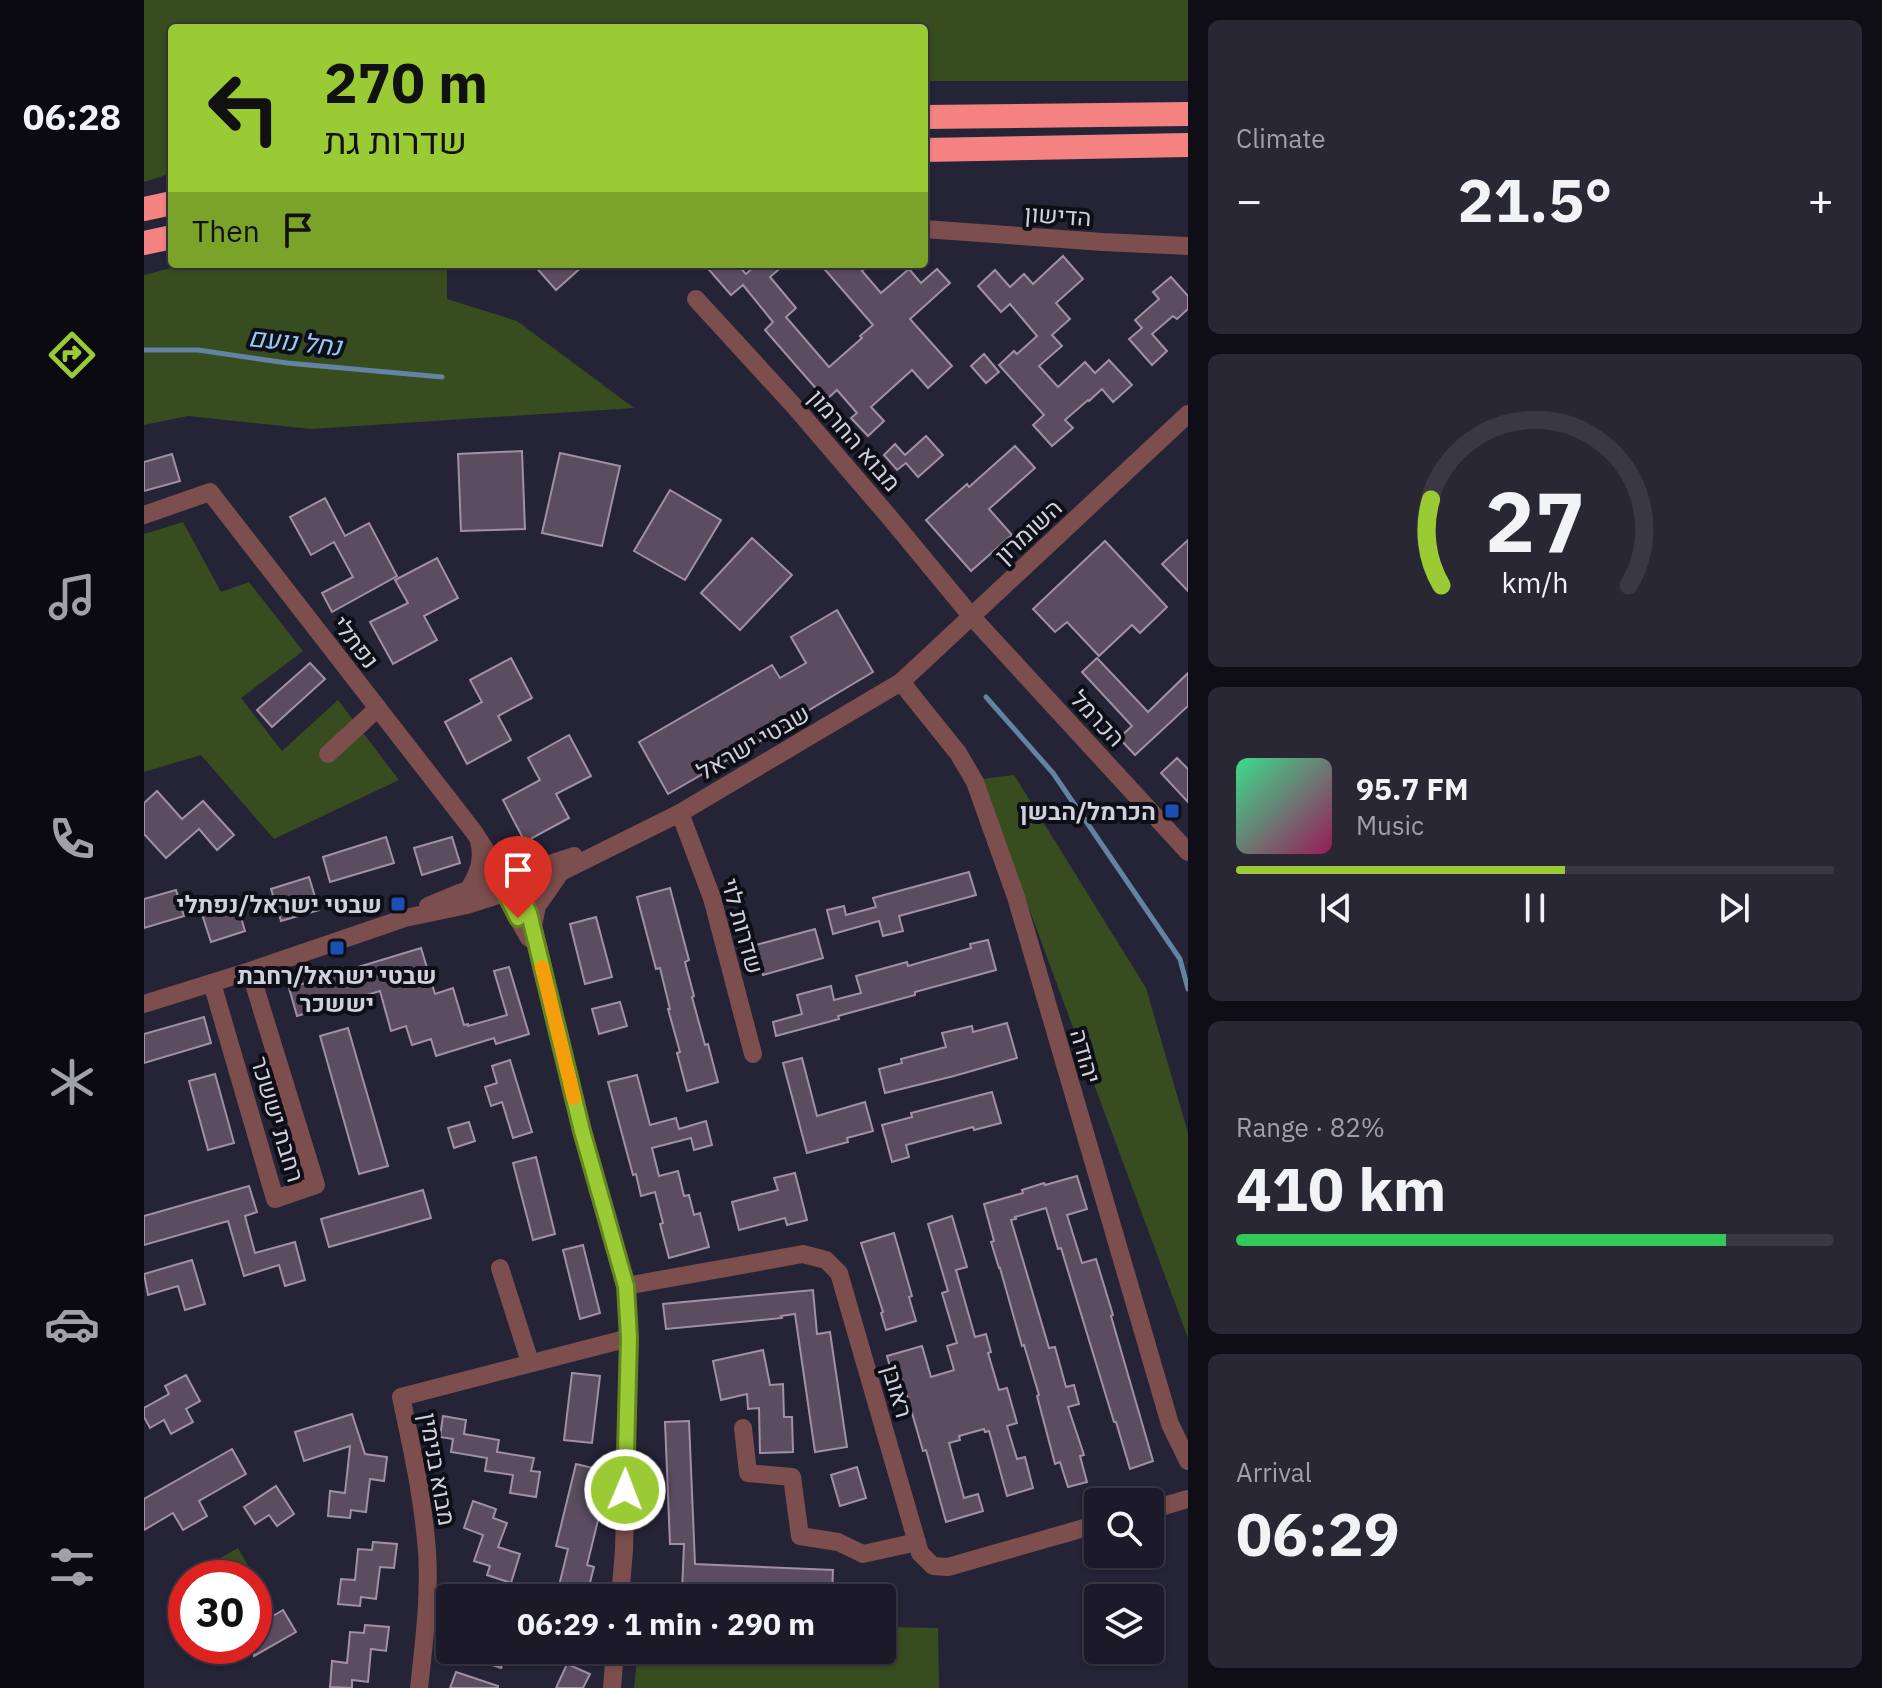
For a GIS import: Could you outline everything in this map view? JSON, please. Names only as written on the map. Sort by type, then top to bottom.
[{"type":"highway","points":[[928,117],[1188,114]]},
{"type":"highway","points":[[928,150],[1188,145]]},
{"type":"highway","points":[[144,209],[168,204]]},
{"type":"highway","points":[[144,243],[168,238]]},
{"type":"street","name":"הדישון","points":[[928,229],[1188,246]]},
{"type":"street","name":"מבוא החרמון","points":[[696,299],[804,418],[972,617]]},
{"type":"street","name":"השומרון","points":[[901,682],[1188,414]]},
{"type":"street","name":"נפתלי","points":[[144,515],[210,492],[479,839],[509,888]]},
{"type":"street","name":"הכרמל","points":[[972,617],[1188,852]]},
{"type":"street","name":"שבטי ישראל","points":[[144,1004],[405,918],[468,890],[509,888],[561,873],[680,813],[901,682]]},
{"type":"street","name":"יהודה","points":[[901,682],[950,741],[975,782],[1016,897],[1170,1424],[1188,1461]]},
{"type":"street","points":[[328,754],[378,708]]},
{"type":"street","name":"שדרות לוי","points":[[680,813],[712,898],[753,1054]]},
{"type":"street","points":[[468,890],[479,868],[482,852],[479,839]]},
{"type":"street","name":"שבטי ישראל","points":[[405,918],[442,912],[627,839]]},
{"type":"street","points":[[533,926],[537,906],[561,873]]},
{"type":"street","points":[[509,888],[525,903],[533,926],[582,1131],[626,1286],[629,1338],[621,1584]]},
{"type":"street","points":[[509,888],[542,964]]},
{"type":"street","name":"רחבת יששכר","points":[[212,983],[275,1199],[316,1185],[250,971]]},
{"type":"street","name":"ראובן","points":[[626,1286],[803,1254],[826,1260],[839,1273],[917,1542]]},
{"type":"street","points":[[500,1268],[530,1362]]},
{"type":"street","name":"מבוא בנימין","points":[[419,1688],[426,1618],[427,1552],[415,1461],[401,1397],[629,1338]]},
{"type":"street","points":[[743,1428],[748,1473],[792,1477],[800,1536],[838,1542],[863,1554],[917,1542],[920,1553],[933,1566],[948,1567],[1084,1528]]},
{"type":"street","points":[[1164,1506],[1188,1499]]},
{"type":"street","points":[[612,1688],[614,1664]]},
{"type":"green space","points":[[144,0],[1188,0],[1188,81],[928,81],[928,24],[168,24],[168,174],[144,182]]},
{"type":"green space","points":[[171,268],[447,268],[447,299],[517,321],[634,408],[311,429],[188,416],[144,425],[144,275]]},
{"type":"green space","points":[[183,522],[221,592],[249,582],[303,651],[241,698],[282,751],[338,700],[399,780],[274,839],[201,755],[144,772],[144,534]]},
{"type":"green space","points":[[1014,775],[1146,988],[1188,1133],[1188,1338],[981,779]]},
{"type":"green space","points":[[238,1548],[245,1560],[217,1560]]},
{"type":"green space","points":[[896,1627],[938,1628],[939,1688],[634,1688],[637,1664],[896,1664]]},
{"type":"building","points":[[1063,256],[1083,279],[1056,303],[1070,319],[1052,335],[1062,346],[1039,366],[1058,387],[1085,362],[1095,373],[1109,360],[1132,385],[1113,402],[1102,389],[1065,420],[1073,428],[1052,446],[1033,425],[1044,415],[999,365],[1037,336],[1010,304],[1001,312],[978,286],[995,270],[1010,287],[1024,274],[1033,284]]},
{"type":"building","points":[[537,268],[581,268],[556,290]]},
{"type":"building","points":[[707,268],[741,268],[746,274],[753,268],[780,268],[770,277],[796,308],[786,317],[829,367],[873,325],[823,268],[865,268],[862,271],[881,293],[909,269],[921,283],[937,269],[950,283],[910,319],[952,366],[928,388],[912,370],[871,407],[884,421],[868,436],[851,418],[857,413],[837,390],[826,400],[765,330],[773,322],[743,285],[731,295]]},
{"type":"building","points":[[1171,277],[1188,296],[1188,309],[1177,319],[1173,316],[1152,334],[1167,351],[1152,365],[1129,339],[1142,328],[1135,320],[1159,299],[1153,292]]},
{"type":"building","points":[[984,354],[999,372],[986,383],[971,366]]},
{"type":"building","points":[[926,436],[943,455],[918,477],[906,463],[897,470],[884,455],[895,444],[905,455]]},
{"type":"building","points":[[1015,446],[1035,468],[989,509],[1012,535],[971,571],[926,520]]},
{"type":"building","points":[[522,451],[525,529],[461,531],[458,454]]},
{"type":"building","points":[[560,453],[620,466],[602,546],[542,533]]},
{"type":"building","points":[[172,454],[180,481],[144,491],[144,462]]},
{"type":"building","points":[[670,490],[721,520],[685,580],[634,551]]},
{"type":"building","points":[[325,498],[345,536],[369,523],[397,576],[332,612],[322,593],[353,577],[334,542],[311,555],[290,517]]},
{"type":"building","points":[[752,538],[792,575],[740,630],[701,593]]},
{"type":"building","points":[[1188,540],[1188,591],[1162,564]]},
{"type":"building","points":[[1105,541],[1167,607],[1140,633],[1132,625],[1099,656],[1067,622],[1055,632],[1033,609]]},
{"type":"building","points":[[437,558],[458,598],[424,616],[437,640],[393,664],[370,622],[408,603],[395,580]]},
{"type":"building","points":[[837,610],[873,672],[668,794],[639,742],[772,665],[780,678],[806,663],[791,637]]},
{"type":"building","points":[[511,658],[532,698],[498,716],[511,740],[467,764],[445,722],[482,702],[470,680]]},
{"type":"building","points":[[1097,658],[1148,712],[1188,673],[1188,706],[1135,755],[1119,738],[1132,726],[1082,672]]},
{"type":"building","points":[[310,663],[325,679],[272,727],[257,710]]},
{"type":"building","points":[[569,735],[591,776],[556,794],[569,818],[525,842],[503,800],[540,780],[528,758]]},
{"type":"building","points":[[1177,758],[1188,769],[1188,802],[1161,773]]},
{"type":"building","points":[[157,791],[182,819],[203,801],[234,835],[217,850],[199,829],[166,858],[144,834],[144,803]]},
{"type":"building","points":[[386,837],[394,863],[330,882],[323,857]]},
{"type":"building","points":[[452,837],[460,863],[422,875],[414,848]]},
{"type":"building","points":[[969,872],[976,895],[899,916],[903,931],[883,936],[879,921],[833,934],[827,910],[844,906],[846,915],[876,907],[873,898]]},
{"type":"building","points":[[309,877],[319,910],[281,921],[271,889]]},
{"type":"building","points":[[670,888],[689,960],[685,962],[692,997],[718,1082],[687,1091],[660,968],[656,969],[637,897]]},
{"type":"building","points":[[176,890],[184,916],[144,928],[144,899]]},
{"type":"building","points":[[236,900],[245,931],[211,942],[201,911]]},
{"type":"building","points":[[596,917],[612,977],[585,984],[570,924]]},
{"type":"building","points":[[815,929],[823,958],[763,975],[756,945]]},
{"type":"building","points":[[988,940],[996,970],[776,1036],[773,1022],[802,1014],[797,995],[831,986],[834,1000],[861,993],[856,976],[907,962],[908,966]]},
{"type":"building","points":[[421,948],[435,994],[453,988],[464,1025],[468,1026],[507,1015],[494,971],[509,967],[529,1034],[496,1044],[494,1038],[436,1056],[431,1039],[412,1045],[406,1026],[391,1031],[380,991],[297,1016],[289,988]]},
{"type":"building","points":[[620,1002],[627,1026],[599,1034],[592,1009]]},
{"type":"building","points":[[204,1017],[211,1043],[144,1063],[144,1034]]},
{"type":"building","points":[[1007,1023],[1017,1058],[885,1093],[879,1069],[902,1063],[901,1059],[946,1047],[942,1033],[972,1026],[973,1032]]},
{"type":"building","points":[[348,1028],[388,1166],[359,1174],[320,1036]]},
{"type":"building","points":[[802,1058],[817,1116],[865,1102],[873,1131],[847,1138],[848,1142],[807,1153],[783,1063]]},
{"type":"building","points":[[510,1060],[532,1132],[513,1138],[502,1102],[491,1106],[485,1087],[497,1083],[492,1066]]},
{"type":"building","points":[[215,1074],[234,1143],[208,1150],[189,1081]]},
{"type":"building","points":[[637,1075],[650,1125],[676,1118],[679,1129],[706,1121],[712,1145],[694,1150],[691,1138],[652,1148],[659,1176],[678,1171],[684,1196],[689,1195],[694,1215],[700,1213],[709,1247],[669,1258],[655,1192],[641,1196],[608,1082]]},
{"type":"building","points":[[992,1092],[1001,1123],[974,1130],[973,1127],[906,1145],[909,1157],[892,1162],[882,1125],[912,1117],[911,1113]]},
{"type":"building","points":[[469,1122],[475,1141],[454,1148],[448,1128]]},
{"type":"building","points":[[536,1157],[555,1234],[533,1240],[513,1163]]},
{"type":"building","points":[[795,1173],[807,1220],[787,1225],[785,1218],[739,1230],[732,1202],[778,1190],[774,1178]]},
{"type":"building","points":[[1077,1176],[1087,1209],[1067,1215],[1082,1263],[1096,1259],[1153,1461],[1130,1469],[1046,1208],[1015,1217],[1011,1220],[1049,1348],[1055,1347],[1066,1387],[1074,1385],[1079,1404],[1068,1407],[1084,1455],[1080,1456],[1087,1482],[1068,1487],[1060,1462],[1055,1464],[1039,1395],[991,1242],[994,1241],[984,1204],[1023,1193],[1022,1190],[1044,1183]]},
{"type":"building","points":[[249,1186],[257,1212],[245,1216],[255,1253],[295,1242],[305,1280],[285,1286],[279,1265],[244,1276],[228,1221],[144,1245],[144,1216]]},
{"type":"building","points":[[423,1190],[431,1218],[329,1247],[321,1219]]},
{"type":"building","points":[[952,1216],[967,1267],[956,1270],[975,1337],[986,1334],[999,1390],[1007,1388],[1017,1423],[1007,1426],[1017,1459],[1025,1457],[1033,1488],[1007,1496],[989,1431],[985,1432],[984,1429],[959,1436],[960,1440],[949,1443],[964,1498],[978,1494],[983,1511],[946,1522],[901,1375],[893,1378],[887,1356],[922,1346],[931,1377],[954,1370],[947,1346],[957,1343],[942,1293],[948,1291],[928,1224]]},
{"type":"building","points":[[894,1233],[916,1321],[886,1330],[861,1243]]},
{"type":"building","points":[[583,1245],[600,1313],[580,1319],[563,1250]]},
{"type":"building","points":[[192,1260],[205,1304],[185,1310],[178,1286],[148,1295],[144,1274]]},
{"type":"building","points":[[813,1290],[817,1334],[830,1332],[847,1447],[815,1452],[795,1314],[782,1318],[666,1329],[663,1304]]},
{"type":"building","points":[[763,1350],[770,1385],[783,1384],[784,1417],[792,1417],[793,1452],[760,1453],[759,1408],[748,1409],[747,1394],[721,1400],[713,1361]]},
{"type":"building","points":[[572,1373],[600,1376],[592,1443],[564,1440]]},
{"type":"building","points":[[186,1375],[200,1401],[186,1409],[193,1422],[171,1434],[164,1420],[150,1428],[144,1417],[144,1408],[169,1394],[165,1386]]},
{"type":"building","points":[[352,1414],[365,1454],[387,1457],[384,1481],[370,1479],[366,1512],[351,1510],[350,1518],[328,1516],[330,1491],[345,1493],[350,1446],[304,1461],[295,1432]]},
{"type":"building","points":[[443,1416],[466,1420],[464,1434],[499,1440],[497,1452],[534,1458],[531,1471],[540,1472],[536,1497],[510,1493],[513,1475],[485,1471],[487,1458],[451,1452],[453,1439],[440,1437]]},
{"type":"building","points":[[689,1421],[695,1564],[833,1570],[832,1584],[682,1584],[684,1544],[670,1544],[665,1422]]},
{"type":"building","points":[[232,1449],[246,1474],[199,1501],[207,1516],[183,1530],[173,1513],[144,1530],[144,1499]]},
{"type":"building","points":[[576,1464],[610,1472],[587,1565],[594,1567],[590,1584],[559,1584],[568,1549],[556,1546]]},
{"type":"building","points":[[857,1467],[866,1498],[840,1506],[831,1475]]},
{"type":"building","points":[[276,1486],[294,1514],[277,1526],[269,1515],[255,1524],[244,1507]]},
{"type":"building","points":[[473,1501],[496,1509],[493,1518],[507,1523],[498,1547],[520,1554],[511,1583],[487,1575],[490,1566],[474,1561],[483,1535],[464,1528]]},
{"type":"building","points":[[373,1542],[397,1544],[394,1568],[380,1567],[376,1599],[361,1597],[360,1606],[338,1604],[341,1579],[355,1580],[358,1549],[372,1550]]},
{"type":"building","points":[[283,1610],[296,1632],[272,1646],[272,1616]]},
{"type":"building","points":[[365,1625],[389,1627],[386,1651],[371,1649],[368,1682],[352,1680],[352,1688],[330,1687],[332,1661],[347,1663],[350,1632],[364,1633]]},
{"type":"building","points":[[567,1664],[590,1674],[583,1688],[556,1688]]},
{"type":"building","points":[[456,1672],[498,1686],[498,1688],[450,1688]]},
{"type":"waterway","name":"נחל נועם","points":[[144,350],[198,350],[287,363],[442,377]]},
{"type":"waterway","name":"נחל נועם","points":[[986,697],[1053,773],[1180,959],[1188,989]]},
{"type":"slow traffic","points":[[542,967],[574,1098]]},
{"type":"place","name":"הכרמל/הבשן","points":[[1172,811]]},
{"type":"place","name":"שבטי ישראל/נפתלי","points":[[398,904]]},
{"type":"place","name":"שבטי ישראל/רחבת יששכר","points":[[337,948]]},
{"type":"route","points":[[518,918],[509,903],[504,879],[518,890],[529,913],[582,1131],[626,1286],[629,1338],[625,1490]]}]
